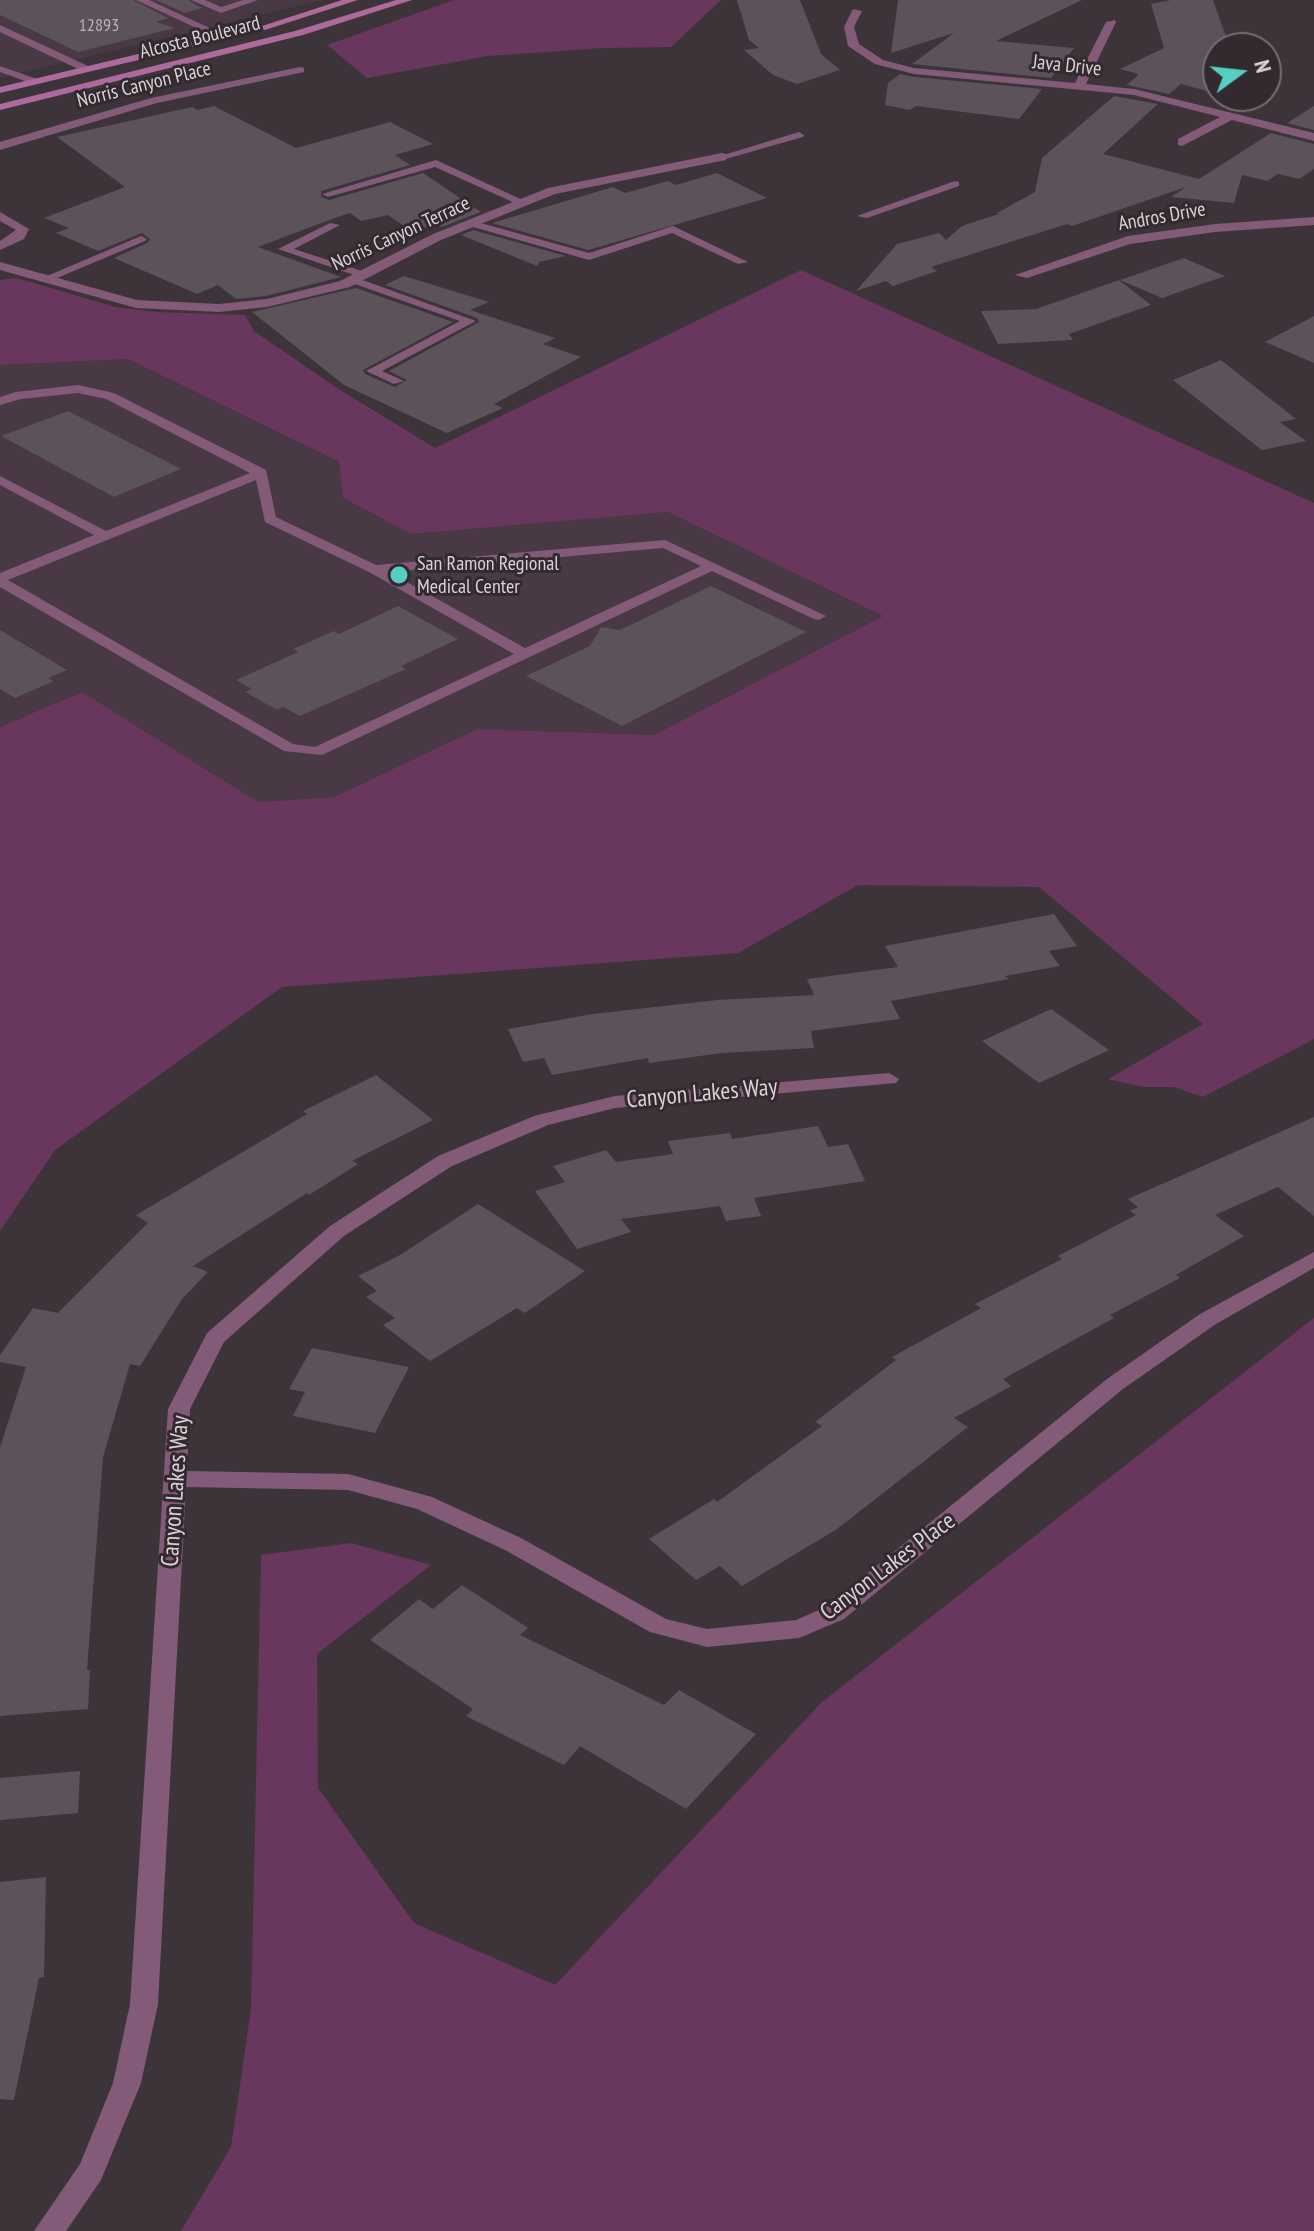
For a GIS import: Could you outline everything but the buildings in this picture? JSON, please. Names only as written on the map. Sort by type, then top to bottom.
[{"type":"main road","name":"Alcosta Boulevard","points":[[252,30],[353,0]]},
{"type":"main road","name":"Alcosta Boulevard","points":[[0,107],[299,33],[407,0]]},
{"type":"main road","name":"Alcosta Boulevard","points":[[0,90],[238,34]]},
{"type":"street","name":"Java Drive","points":[[857,11],[849,27],[854,46],[879,62],[914,71],[1080,85],[1148,95],[1227,118],[1314,137]]},
{"type":"street","points":[[1080,85],[1111,22]]},
{"type":"street","name":"Norris Canyon Place","points":[[0,146],[155,100],[300,70]]},
{"type":"street","points":[[1182,142],[1227,118]]},
{"type":"street","name":"Norris Canyon Terrace","points":[[0,266],[136,304],[219,308],[305,296],[358,278],[470,223],[521,202],[610,178],[722,157]]},
{"type":"street","points":[[0,216],[23,229],[20,236],[0,246]]},
{"type":"street","name":"Andros Drive","points":[[1022,275],[1128,240],[1215,228],[1314,221]]},
{"type":"street","name":"Canyon Lakes Way","points":[[49,2231],[91,2171],[127,2083],[144,2004],[179,1409],[215,1338],[337,1231],[445,1161],[541,1120],[615,1102],[889,1079]]},
{"type":"street","name":"Canyon Lakes Place","points":[[176,1479],[348,1482],[424,1503],[513,1544],[659,1626],[707,1638],[799,1629],[835,1613],[1115,1384],[1208,1319],[1314,1259]]},
{"type":"lane","points":[[141,0],[224,37]]},
{"type":"lane","points":[[196,0],[221,10],[253,0]]},
{"type":"lane","points":[[0,28],[84,68]]},
{"type":"lane","points":[[0,69],[33,81]]},
{"type":"lane","points":[[722,157],[799,135]]},
{"type":"lane","points":[[328,194],[436,163],[521,202]]},
{"type":"lane","points":[[863,216],[955,184]]},
{"type":"lane","points":[[470,223],[589,257],[673,229],[742,262]]},
{"type":"lane","points":[[334,225],[284,249],[470,321],[372,371],[398,381]]},
{"type":"lane","points":[[46,279],[141,239]]},
{"type":"lane","points":[[0,401],[20,395],[95,390],[261,473]]},
{"type":"lane","points":[[0,580],[261,473]]},
{"type":"lane","points":[[261,473],[270,519],[374,569],[523,653]]},
{"type":"lane","points":[[0,480],[106,536]]},
{"type":"lane","points":[[374,569],[665,544],[819,616]]},
{"type":"lane","points":[[0,580],[289,748],[317,752],[712,566]]},
{"type":"shaded area","points":[[0,0],[323,0],[0,78]]},
{"type":"shaded area","points":[[454,0],[721,0],[671,47],[488,56],[367,78],[327,45]]},
{"type":"shaded area","points":[[801,270],[1314,503],[1314,1039],[1203,1097],[1174,1087],[1143,1087],[1108,1079],[1203,1024],[1039,887],[858,885],[738,953],[282,987],[55,1150],[0,1231],[0,727],[82,692],[258,802],[334,797],[477,729],[654,735],[883,616],[668,512],[411,534],[343,498],[339,462],[128,359],[0,365],[0,280],[14,278],[115,307],[156,312],[245,315],[254,331],[337,388],[435,448]]},
{"type":"shaded area","name":"San Ramon Regional Medical Center","points":[[128,359],[339,463],[343,498],[411,534],[668,512],[883,616],[654,735],[477,729],[334,797],[258,802],[82,692],[0,727],[0,365]]},
{"type":"shaded area","points":[[1314,1318],[1314,2231],[181,2231],[231,2147],[251,2009],[261,1555],[351,1543],[431,1565],[317,1654],[318,1788],[414,1923],[555,1985],[822,1702]]},
{"type":"place","name":"San Ramon Regional Medical Center","points":[[399,575]]}]
